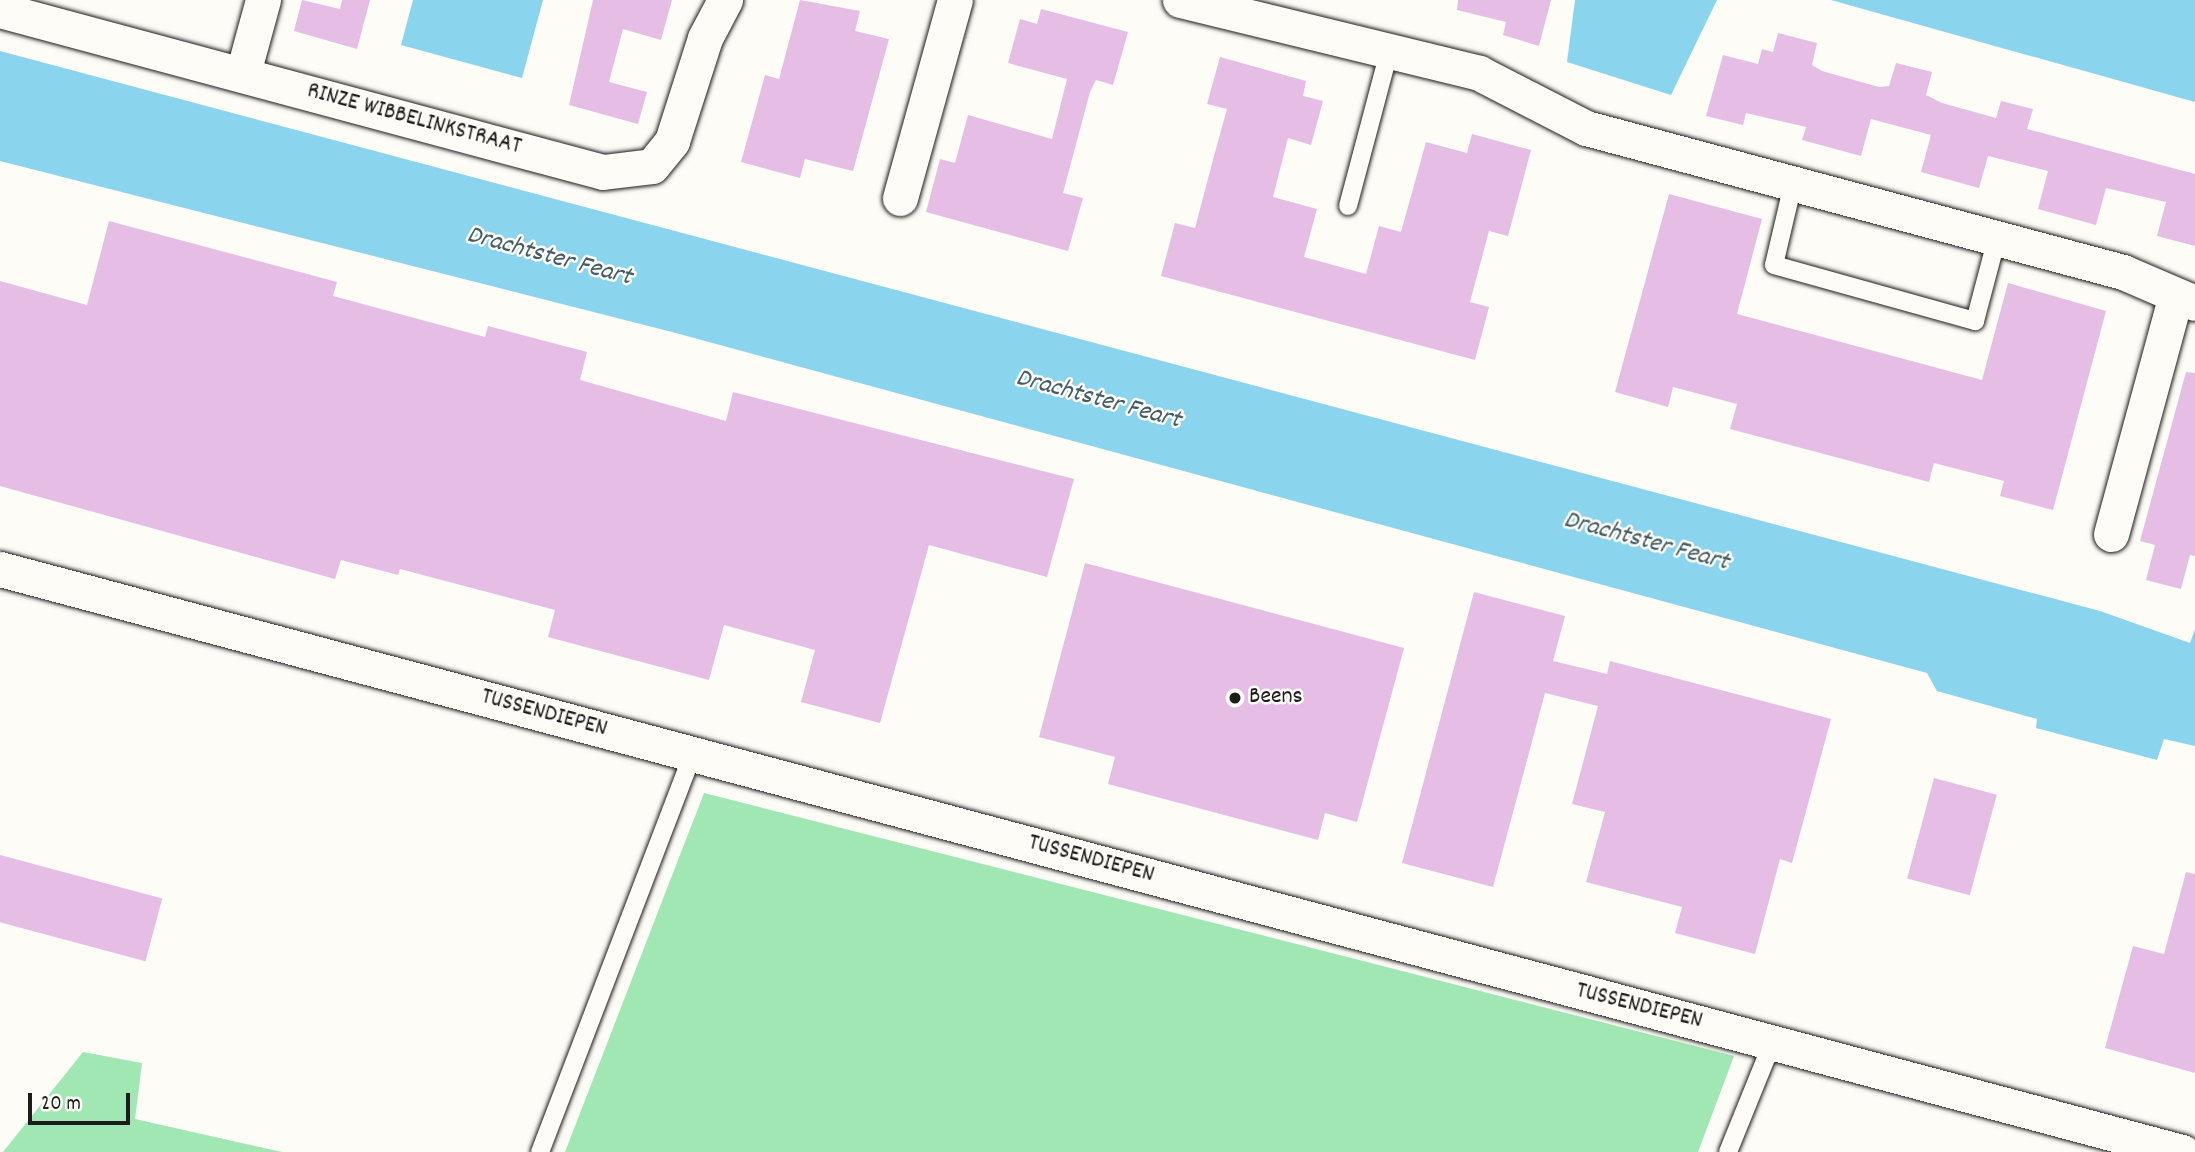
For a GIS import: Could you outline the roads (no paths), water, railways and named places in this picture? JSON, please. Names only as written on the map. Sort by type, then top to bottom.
[{"type":"street","points":[[243,73],[263,0]]},
{"type":"street","name":"RINZE WIBBELINKSTRAAT","points":[[0,10],[243,73],[603,172],[652,166],[672,141],[705,38],[725,0]]},
{"type":"street","points":[[900,198],[955,0]]},
{"type":"street","points":[[1180,0],[1479,73],[1586,128],[2123,272],[2185,301],[2111,534]]},
{"type":"street","name":"TUSSENDIEPEN","points":[[0,569],[2182,1152]]},
{"type":"lane","points":[[1348,206],[1389,52]]},
{"type":"lane","points":[[1793,184],[1773,265],[1975,321],[1997,238]]},
{"type":"lane","points":[[540,1152],[693,754]]},
{"type":"lane","points":[[1728,1152],[1773,1041]]},
{"type":"water","points":[[413,0],[543,0],[522,78],[401,45]]},
{"type":"water","points":[[1575,0],[1717,0],[1671,95],[1567,62]]},
{"type":"water","points":[[1831,0],[2195,0],[2195,102]]},
{"type":"water","name":"Drachtster Feart","points":[[0,51],[2100,611],[2190,643],[2195,629],[2195,746],[2164,739],[2157,760],[2036,728],[2037,719],[1937,691],[1927,673],[672,332],[0,161]]},
{"type":"place","name":"Beens","points":[[1235,698]]}]
